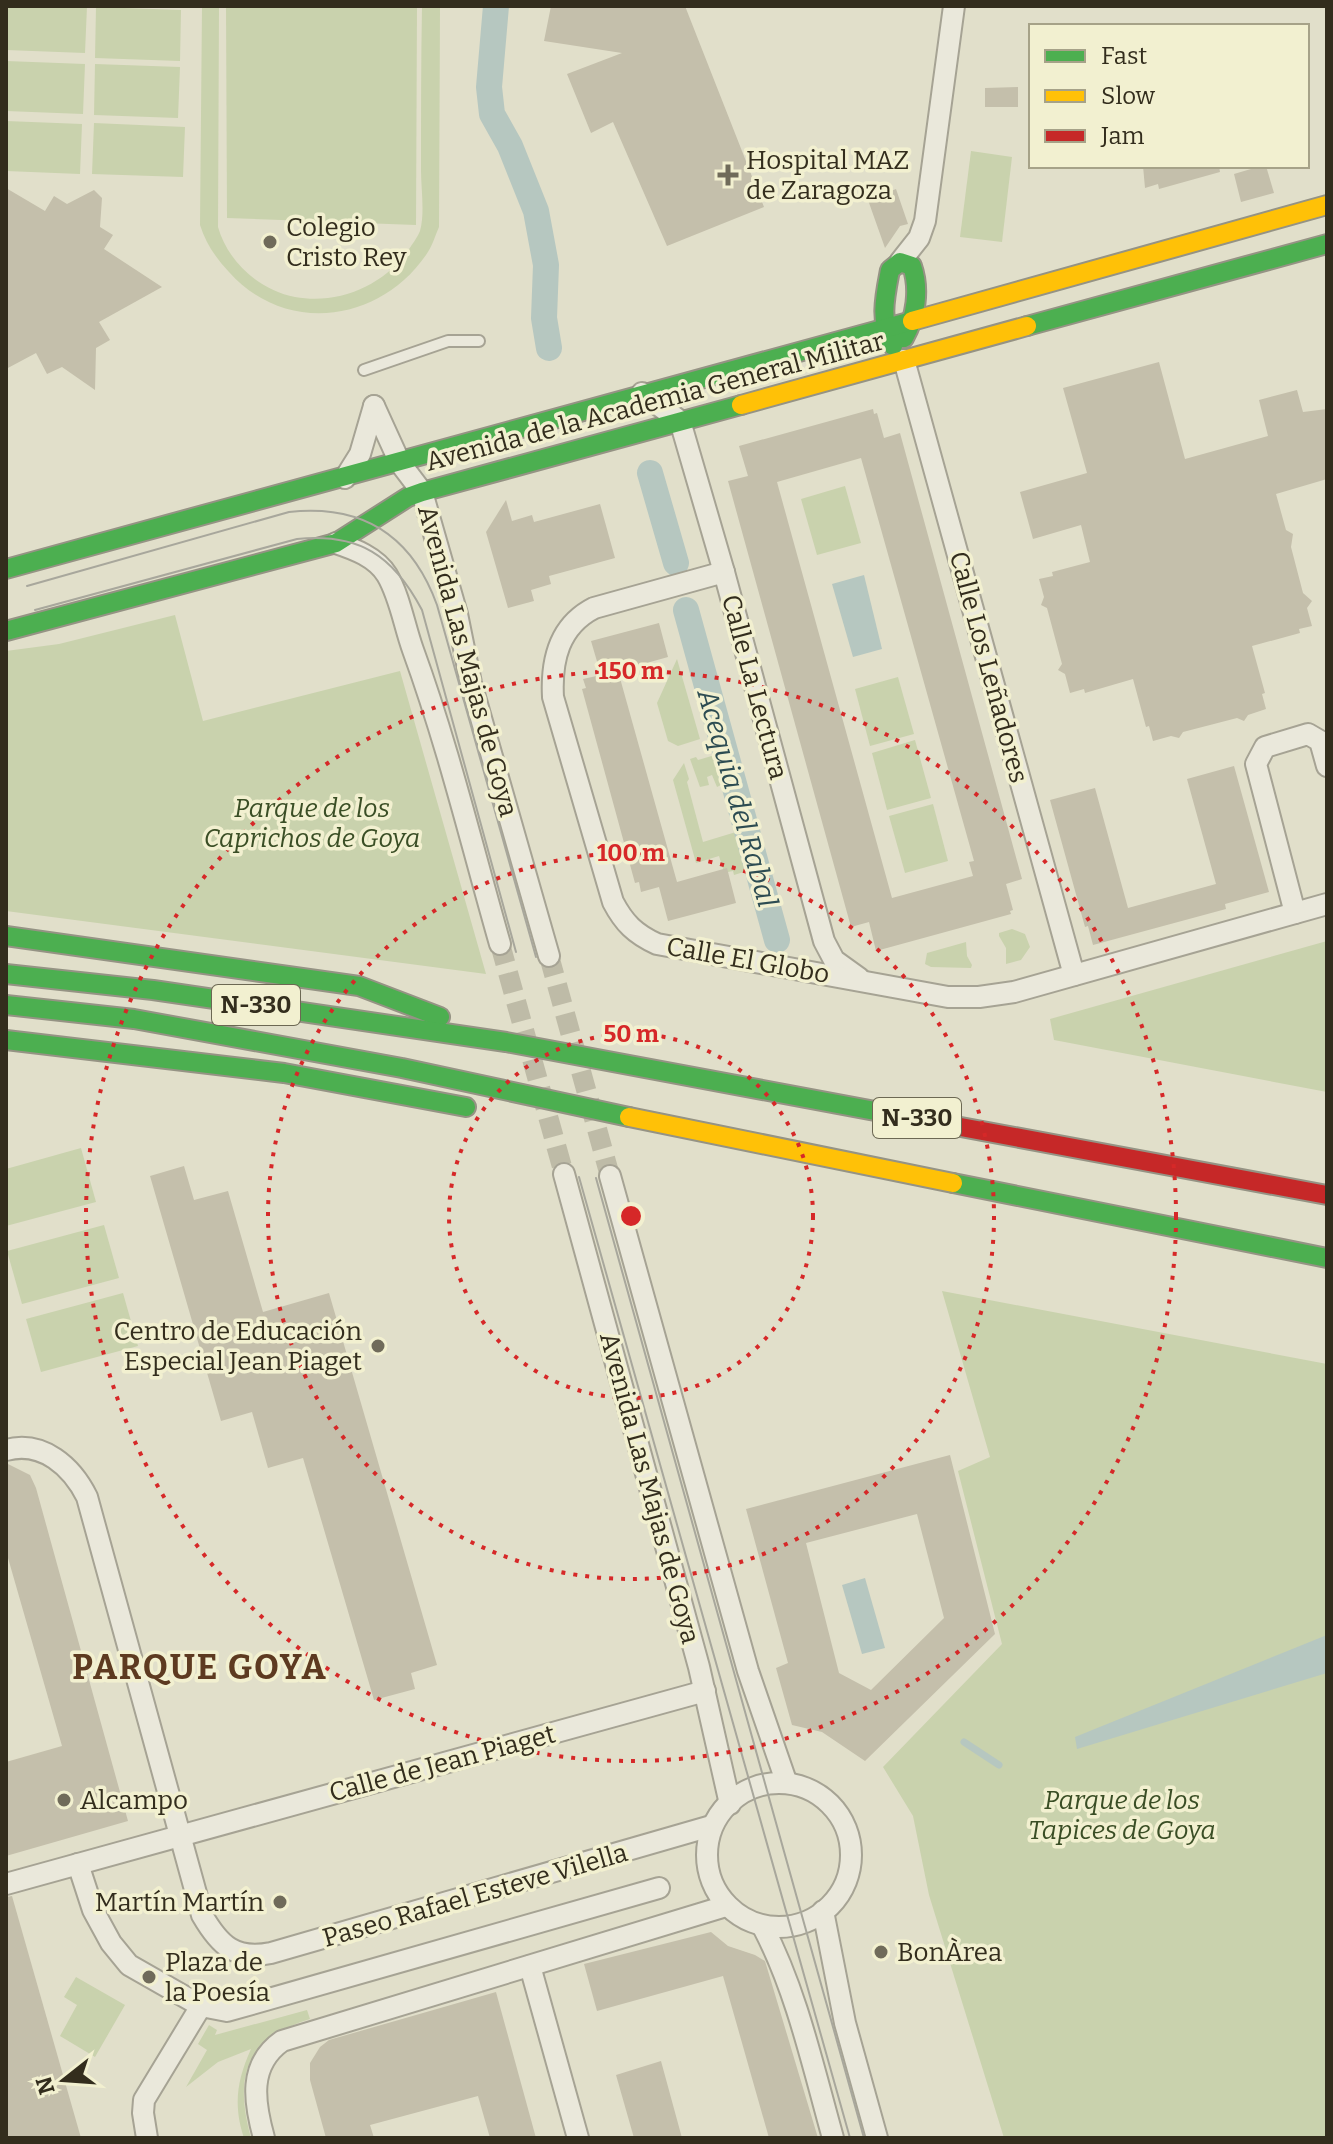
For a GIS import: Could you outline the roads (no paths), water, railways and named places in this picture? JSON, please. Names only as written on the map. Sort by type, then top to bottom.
[{"type":"main road","name":"Avenida de la Academia General Militar","points":[[6,631],[336,543],[408,497],[422,492],[756,400],[893,344],[912,321],[1327,205]]},
{"type":"main road","name":"Avenida de la Academia General Militar","points":[[6,569],[400,463],[642,393],[893,344],[1327,244]]},
{"type":"main road","points":[[893,344],[890,270],[900,262],[910,265],[916,273],[912,321]]},
{"type":"main road","points":[[6,936],[359,986],[506,1042]]},
{"type":"main road","name":"N-330","points":[[6,974],[153,990],[506,1042],[1327,1195]]},
{"type":"main road","name":"N-330","points":[[6,1005],[134,1019],[402,1068],[713,1135],[1327,1258]]},
{"type":"main road","points":[[6,1040],[284,1073],[486,1111]]},
{"type":"main road","points":[[642,1140],[713,1135]]},
{"type":"street","points":[[900,262],[919,238],[925,221],[954,6]]},
{"type":"street","name":"Calle Los Leñadores","points":[[893,344],[1074,975]]},
{"type":"street","points":[[642,393],[680,421]]},
{"type":"street","name":"Avenida Las Majas de Goya","points":[[345,478],[360,454],[374,406],[400,463],[422,492],[457,614],[471,683],[549,956]]},
{"type":"street","name":"Calle La Lectura","points":[[680,421],[824,941],[834,960],[866,981]]},
{"type":"street","name":"Avenida Las Majas de Goya","points":[[336,543],[377,563],[395,594],[428,691],[500,944]]},
{"type":"street","name":"Calle El Globo","points":[[724,572],[602,605],[582,614],[560,642],[552,674],[553,697],[613,902],[631,929],[657,944],[948,997],[979,997],[1014,992],[1327,904]]},
{"type":"street","points":[[1295,913],[1256,764],[1265,747],[1308,734],[1320,741],[1327,766]]},
{"type":"street","name":"Avenida Las Majas de Goya","points":[[564,1174],[705,1691],[730,1804]]},
{"type":"street","name":"Avenida Las Majas de Goya","points":[[610,1176],[748,1671],[786,1781]]},
{"type":"street","points":[[6,1450],[27,1448],[54,1458],[78,1480],[87,1497],[178,1836]]},
{"type":"street","name":"Calle de Jean Piaget","points":[[6,1884],[705,1691]]},
{"type":"street","points":[[786,1781],[810,1789],[830,1802],[842,1817],[851,1838],[852,1861],[835,1901],[823,1911],[791,1927],[763,1927],[743,1919],[726,1906],[712,1886],[705,1847],[711,1826],[730,1804],[754,1789],[786,1781]]},
{"type":"street","name":"Paseo Rafael Esteve Vilella","points":[[178,1836],[202,1915],[211,1932],[237,1954],[257,1956],[711,1826]]},
{"type":"street","points":[[78,1864],[93,1910],[111,1943],[129,1965],[201,2006],[144,2100],[147,2138]]},
{"type":"street","name":"Paseo Rafael Esteve Vilella","points":[[201,2006],[227,2011],[659,1888]]},
{"type":"street","points":[[264,2138],[255,2095],[256,2080],[266,2056],[282,2041],[726,1906]]},
{"type":"street","points":[[823,1911],[845,2023],[877,2138]]},
{"type":"street","points":[[763,1927],[773,1946],[805,2037],[833,2138]]},
{"type":"street","points":[[530,1966],[578,2138]]},
{"type":"lane","points":[[364,370],[448,341],[479,341]]},
{"type":"waterway","name":"Acequia del Rabal","points":[[496,6],[489,87],[492,114],[510,146],[536,211],[546,265],[544,318],[549,348]]},
{"type":"waterway","name":"Acequia del Rabal","points":[[650,473],[676,563]]},
{"type":"waterway","name":"Acequia del Rabal","points":[[686,610],[777,940]]},
{"type":"waterway","name":"Acequia del Rabal","points":[[964,1742],[999,1765]]},
{"type":"tunnel","points":[[500,944],[564,1174]]},
{"type":"tunnel","points":[[549,956],[610,1176]]},
{"type":"tram line","points":[[27,586],[289,512],[340,513],[362,520],[399,543],[414,560],[437,605],[536,957]]},
{"type":"tram line","points":[[35,610],[297,539],[339,540],[372,552],[399,575],[422,610],[516,952]]},
{"type":"tram line","points":[[579,1177],[850,2138]]},
{"type":"tram line","points":[[596,1178],[864,2138]]},
{"type":"place","name":"Hospital MAZ de Zaragoza","points":[[728,175]]},
{"type":"place","name":"Colegio Cristo Rey","points":[[270,242]]},
{"type":"place","name":"Centro de Educación Especial Jean Piaget","points":[[378,1346]]},
{"type":"place","name":"Alcampo","points":[[64,1800]]},
{"type":"place","name":"Martín Martín","points":[[280,1902]]},
{"type":"place","name":"BonÀrea","points":[[881,1952]]},
{"type":"place","name":"Plaza de la Poesía","points":[[149,1977]]},
{"type":"district","name":"PARQUE GOYA","points":[[200,1667]]},
{"type":"park label","name":"Parque de los Caprichos de Goya","points":[[312,823]]},
{"type":"park label","name":"Parque de los Tapices de Goya","points":[[1122,1815]]}]
